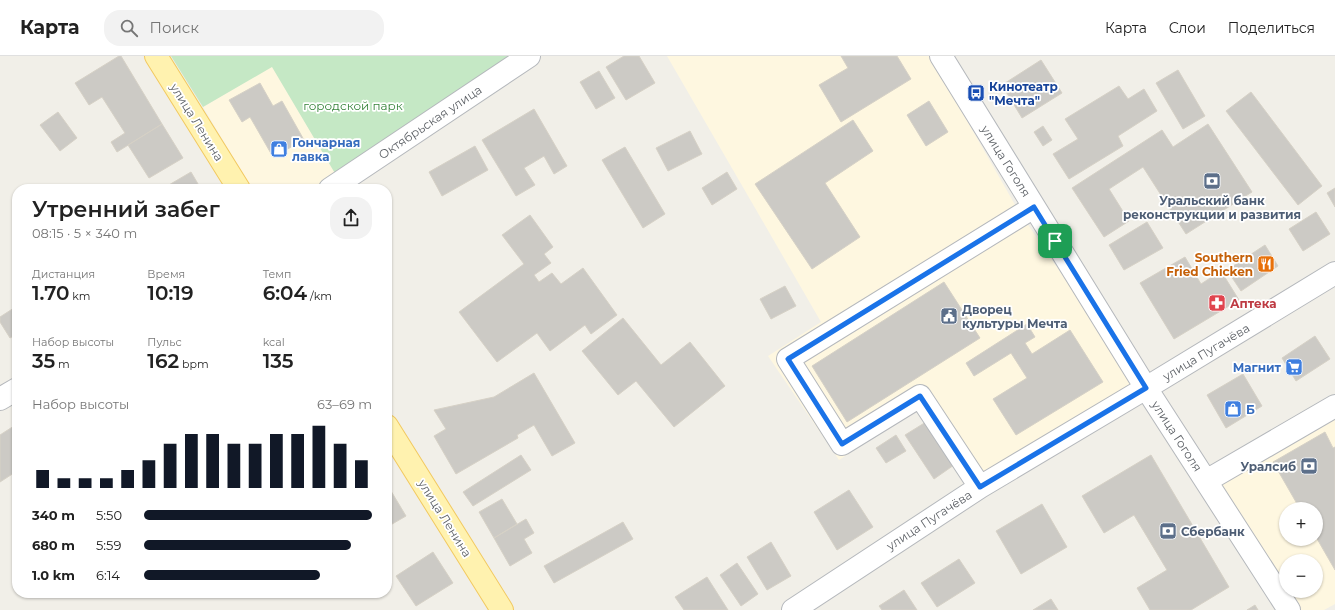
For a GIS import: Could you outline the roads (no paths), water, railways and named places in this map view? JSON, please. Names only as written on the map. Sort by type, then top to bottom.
[{"type":"main road","name":"улица Ленина","points":[[156,56],[236,184]]},
{"type":"main road","name":"улица Ленина","points":[[392,434],[502,610]]},
{"type":"street","name":"Октябрьская улица","points":[[337,184],[529,56]]},
{"type":"street","name":"улица Гоголя","points":[[941,56],[1146,388],[1289,610]]},
{"type":"street","points":[[980,487],[920,396],[842,444],[788,359],[1034,207]]},
{"type":"street","name":"улица Пугачёва","points":[[793,610],[980,487],[1335,273]]},
{"type":"street","points":[[0,399],[12,391]]},
{"type":"street","points":[[1206,481],[1335,406]]},
{"type":"place","name":"Кинотеатр \"Мечта\"","points":[[976,93]]},
{"type":"place","name":"Гончарная лавка","points":[[279,149]]},
{"type":"place","name":"Уральский банк реконструкции и развития","points":[[1212,181]]},
{"type":"place","name":"Southern Fried Chicken","points":[[1266,264]]},
{"type":"place","name":"Аптека","points":[[1217,303]]},
{"type":"place","name":"Дворец культуры Мечта","points":[[949,316]]},
{"type":"place","name":"Магнит","points":[[1294,367]]},
{"type":"place","name":"Б","points":[[1233,409]]},
{"type":"place","name":"Уралсиб","points":[[1309,466]]},
{"type":"place","name":"Сбербанк","points":[[1168,531]]},
{"type":"park label","name":"городской парк","points":[[353,105]]}]
